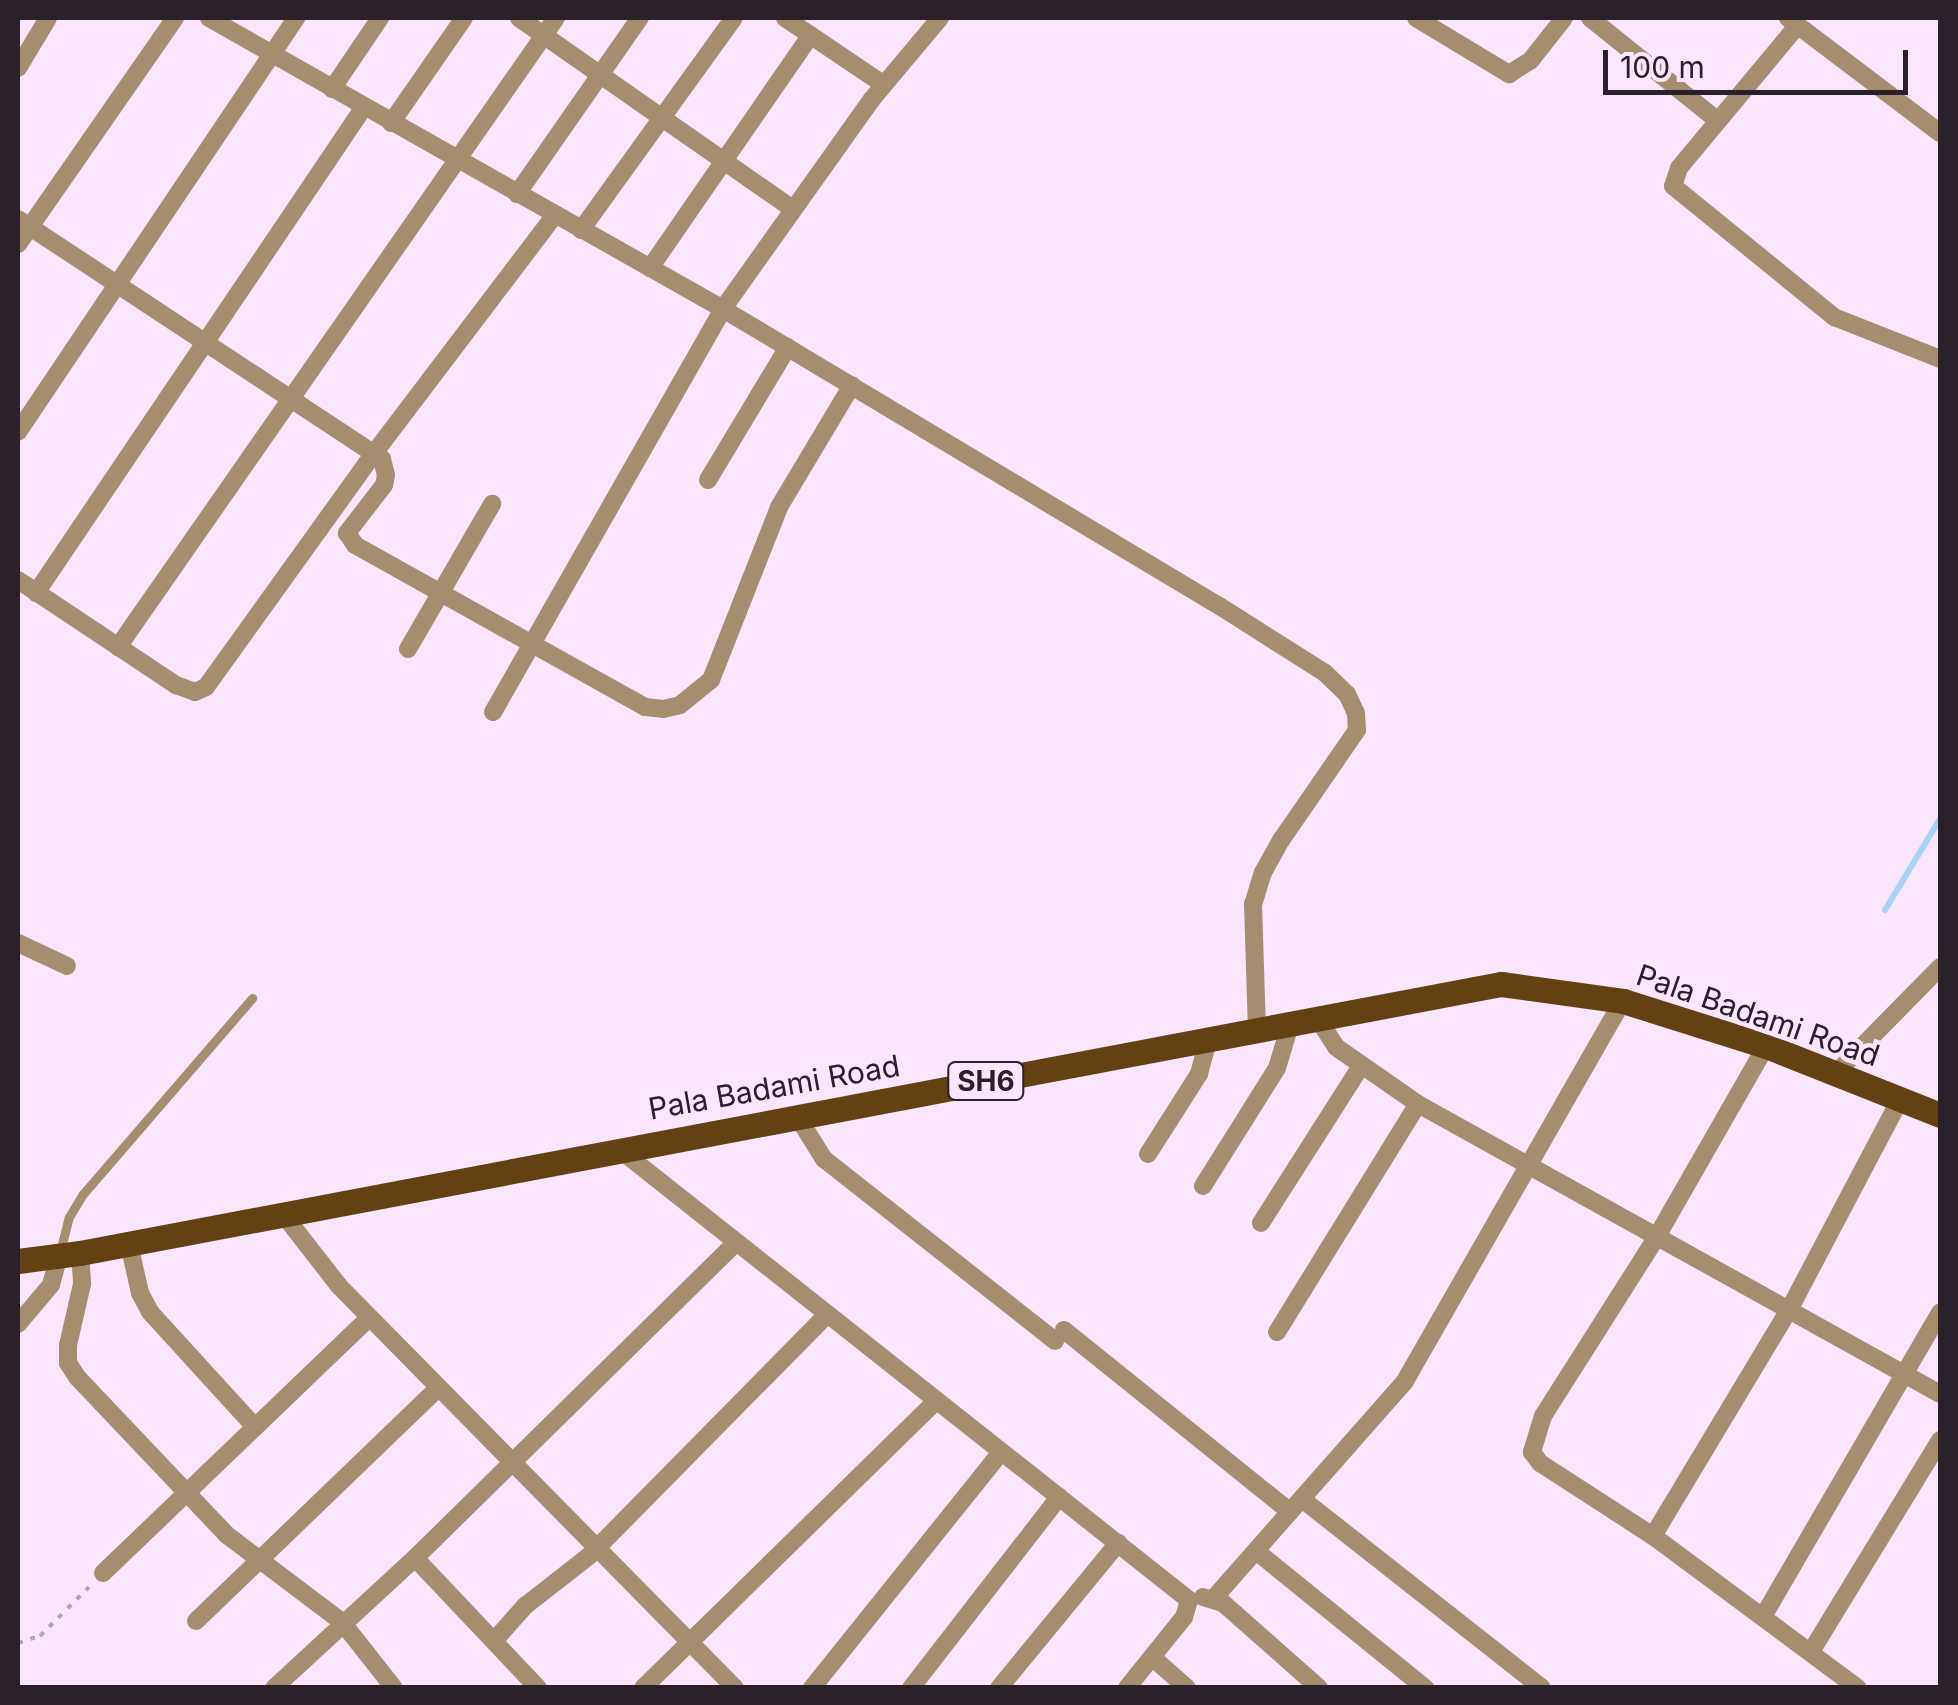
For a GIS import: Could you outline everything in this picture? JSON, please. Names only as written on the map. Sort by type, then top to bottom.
[{"type":"main road","name":"Pala Badami Road","points":[[18,1260],[70,1255],[1318,1020],[1398,1000],[1501,984],[1624,1001],[1766,1046],[1940,1115]]},
{"type":"street","points":[[18,68],[48,18]]},
{"type":"street","points":[[18,244],[24,223],[175,18]]},
{"type":"street","points":[[209,18],[723,308],[1221,607],[1325,674],[1347,694],[1356,712],[1357,730],[1280,840],[1263,872],[1254,904],[1256,1031]]},
{"type":"street","points":[[18,432],[296,18]]},
{"type":"street","points":[[332,90],[380,18]]},
{"type":"street","points":[[391,123],[464,18]]},
{"type":"street","points":[[519,18],[793,210]]},
{"type":"street","points":[[118,647],[289,396],[556,18]]},
{"type":"street","points":[[517,194],[640,18]]},
{"type":"street","points":[[581,230],[734,18]]},
{"type":"street","points":[[785,18],[883,84]]},
{"type":"street","points":[[493,712],[723,308],[883,84],[940,18]]},
{"type":"street","points":[[1416,18],[1510,74],[1531,60],[1564,18]]},
{"type":"street","points":[[1590,18],[1718,120]]},
{"type":"street","points":[[1940,133],[1793,21],[1673,178],[1678,193],[1834,317],[1940,359]]},
{"type":"street","points":[[650,268],[811,35]]},
{"type":"street","points":[[36,592],[364,107]]},
{"type":"street","points":[[18,580],[186,691],[206,687],[375,452],[555,216]]},
{"type":"street","points":[[24,223],[120,282],[375,452],[386,465],[386,475],[378,494],[347,533],[349,540],[646,707],[663,709],[699,692],[719,667],[779,507],[852,385]]},
{"type":"street","points":[[708,480],[788,348]]},
{"type":"street","points":[[408,649],[492,504]]},
{"type":"street","points":[[18,944],[68,966]]},
{"type":"street","points":[[1835,1074],[1940,967]]},
{"type":"street","points":[[619,1149],[1189,1600],[1214,1598],[1405,1381],[1624,1001]]},
{"type":"street","points":[[1318,1020],[1336,1048],[1418,1104],[1940,1394]]},
{"type":"street","points":[[1203,1186],[1278,1068],[1290,1025]]},
{"type":"street","points":[[1148,1154],[1199,1074],[1208,1041]]},
{"type":"street","points":[[1766,1046],[1656,1238],[1543,1416],[1532,1452],[1550,1470],[1653,1536],[1812,1650],[1858,1688]]},
{"type":"street","points":[[1260,1223],[1360,1066]]},
{"type":"street","points":[[1653,1536],[1789,1310],[1901,1098]]},
{"type":"street","points":[[1277,1332],[1418,1104]]},
{"type":"street","points":[[798,1116],[824,1158],[1060,1336],[1542,1688]]},
{"type":"street","points":[[283,1214],[318,1263],[370,1318],[736,1688]]},
{"type":"street","points":[[129,1244],[140,1293],[150,1312],[254,1427]]},
{"type":"street","points":[[274,1688],[416,1558],[735,1244]]},
{"type":"street","points":[[18,1324],[70,1255]]},
{"type":"street","points":[[70,1255],[82,1284],[68,1363],[186,1494],[258,1560],[342,1622],[394,1688]]},
{"type":"street","points":[[1764,1616],[1940,1312]]},
{"type":"street","points":[[494,1641],[524,1606],[595,1548],[827,1315]]},
{"type":"street","points":[[103,1574],[370,1318]]},
{"type":"street","points":[[196,1621],[438,1388]]},
{"type":"street","points":[[643,1688],[936,1401]]},
{"type":"street","points":[[1812,1650],[1940,1440]]},
{"type":"street","points":[[812,1688],[1001,1452]]},
{"type":"street","points":[[911,1688],[1059,1498]]},
{"type":"street","points":[[999,1688],[1118,1543]]},
{"type":"street","points":[[1256,1551],[1425,1688]]},
{"type":"street","points":[[416,1558],[538,1688]]},
{"type":"street","points":[[1214,1598],[1319,1688]]},
{"type":"street","points":[[1127,1688],[1189,1609],[1189,1600]]},
{"type":"street","points":[[1152,1658],[1188,1688]]},
{"type":"lane","points":[[70,1255],[68,1217],[84,1194],[252,998]]},
{"type":"path","points":[[18,1643],[40,1636],[103,1574]]},
{"type":"waterway","points":[[1885,910],[1940,819]]}]
